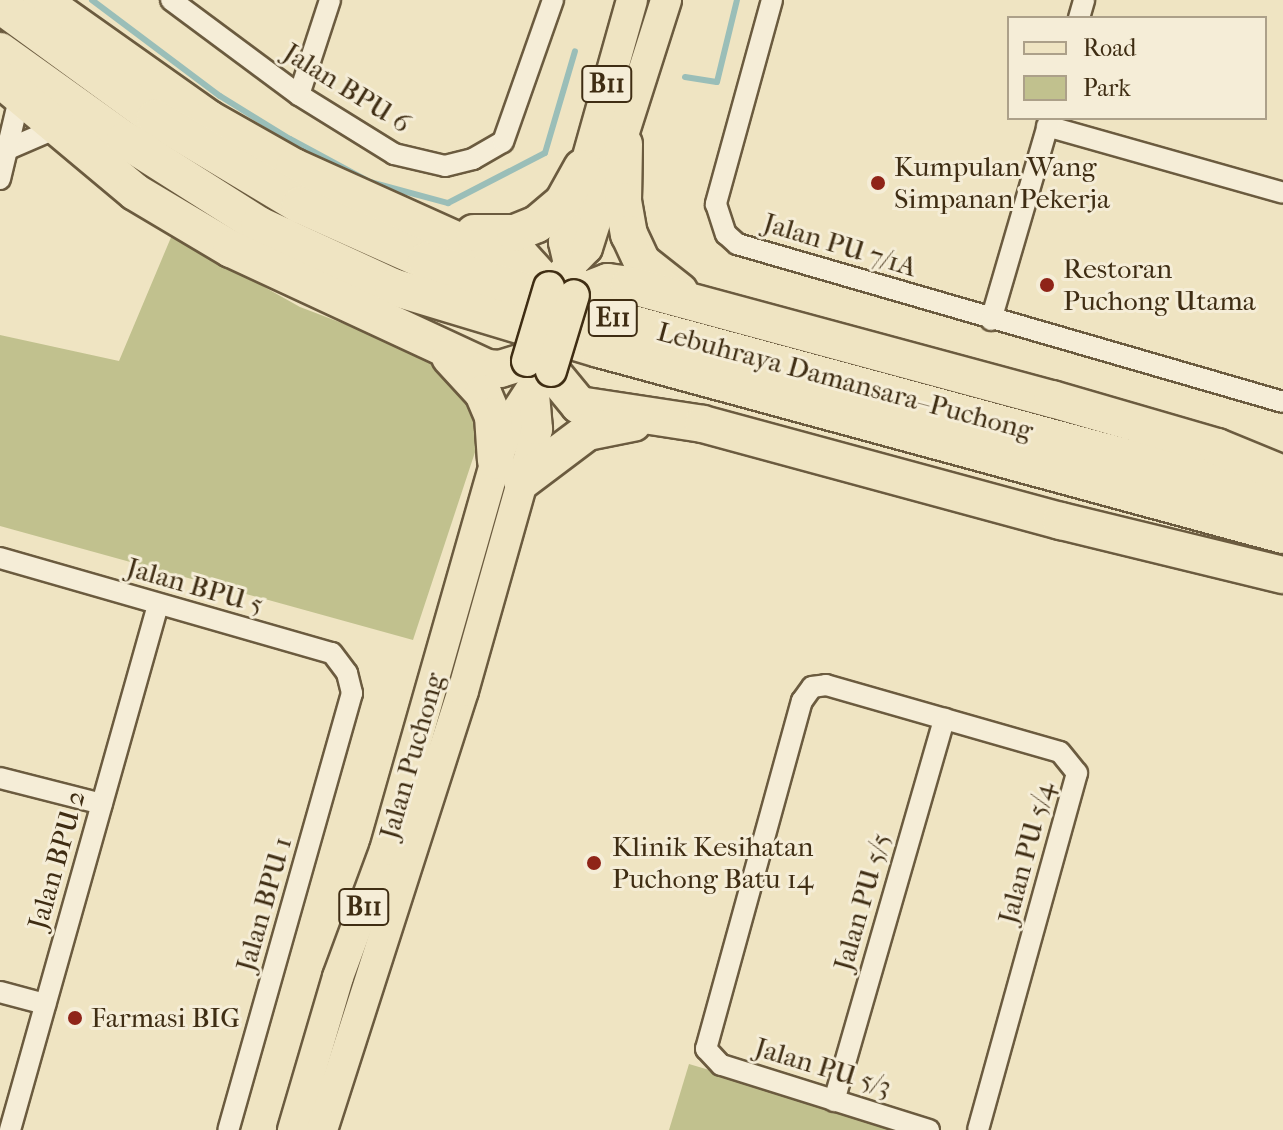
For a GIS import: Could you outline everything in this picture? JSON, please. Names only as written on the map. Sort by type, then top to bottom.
[{"type":"highway","points":[[41,0],[209,119],[294,167],[463,243],[521,256],[564,283],[608,282],[1217,447],[1283,474]]},
{"type":"highway","name":"Lebuhraya Damansara–Puchong","points":[[0,5],[155,118],[300,205],[426,261],[607,317],[1283,500]]},
{"type":"highway","name":"Lebuhraya Damansara–Puchong","points":[[0,51],[125,140],[259,225],[393,287],[599,349],[1283,535]]},
{"type":"highway","points":[[10,87],[135,192],[231,249],[487,368],[537,372],[579,405],[703,424],[1268,572]]},
{"type":"highway","points":[[624,144],[623,201],[629,234],[642,262],[696,306]]},
{"type":"highway","points":[[425,226],[515,233],[537,224],[563,202],[582,168]]},
{"type":"highway","points":[[441,347],[483,393],[509,471],[587,432],[623,423],[703,424]]},
{"type":"main road","name":"Jalan Puchong","points":[[564,283],[564,242],[582,168],[632,0]]},
{"type":"main road","name":"Jalan Puchong","points":[[322,1130],[509,471],[513,417],[537,372],[564,283],[587,248],[624,144],[666,0]]},
{"type":"main road","name":"Jalan Puchong","points":[[293,1130],[448,687]]},
{"type":"street","name":"Jalan BPU 6","points":[[171,0],[299,95],[394,154],[445,166],[473,159],[503,142],[553,0]]},
{"type":"street","points":[[299,95],[330,0]]},
{"type":"street","name":"Jalan PU 7/1A","points":[[772,0],[716,204],[726,234],[737,244],[1283,402]]},
{"type":"street","points":[[0,179],[8,149],[10,87]]},
{"type":"street","points":[[991,320],[1049,122],[1283,193]]},
{"type":"street","points":[[8,149],[63,133]]},
{"type":"street","name":"Jalan BPU 5","points":[[0,558],[332,653],[347,673],[352,693]]},
{"type":"street","name":"Jalan BPU 2","points":[[10,1130],[158,605]]},
{"type":"street","name":"Jalan PU 5/4","points":[[706,1049],[802,701],[812,687],[826,685],[1060,752],[1077,773],[978,1130]]},
{"type":"street","name":"Jalan BPU 1","points":[[228,1130],[352,693]]},
{"type":"street","name":"Jalan PU 5/5","points":[[834,1101],[944,719]]},
{"type":"street","points":[[0,778],[102,804]]},
{"type":"street","points":[[0,992],[45,1004]]},
{"type":"street","name":"Jalan PU 5/3","points":[[706,1049],[721,1065],[927,1130]]},
{"type":"green space","points":[[172,235],[300,307],[423,354],[457,379],[482,431],[413,640],[0,526],[0,335],[119,361]]},
{"type":"green space","points":[[689,1064],[912,1130],[669,1130]]},
{"type":"waterway","points":[[92,0],[220,96],[290,139],[370,182],[448,203],[545,153],[575,51]]},
{"type":"waterway","points":[[685,77],[717,82],[737,0]]},
{"type":"place","name":"Kumpulan Wang Simpanan Pekerja","points":[[878,183]]},
{"type":"place","name":"Restoran Puchong Utama","points":[[1047,285]]},
{"type":"place","name":"Klinik Kesihatan Puchong Batu 14","points":[[594,863]]},
{"type":"place","name":"Farmasi BIG","points":[[75,1018]]}]
